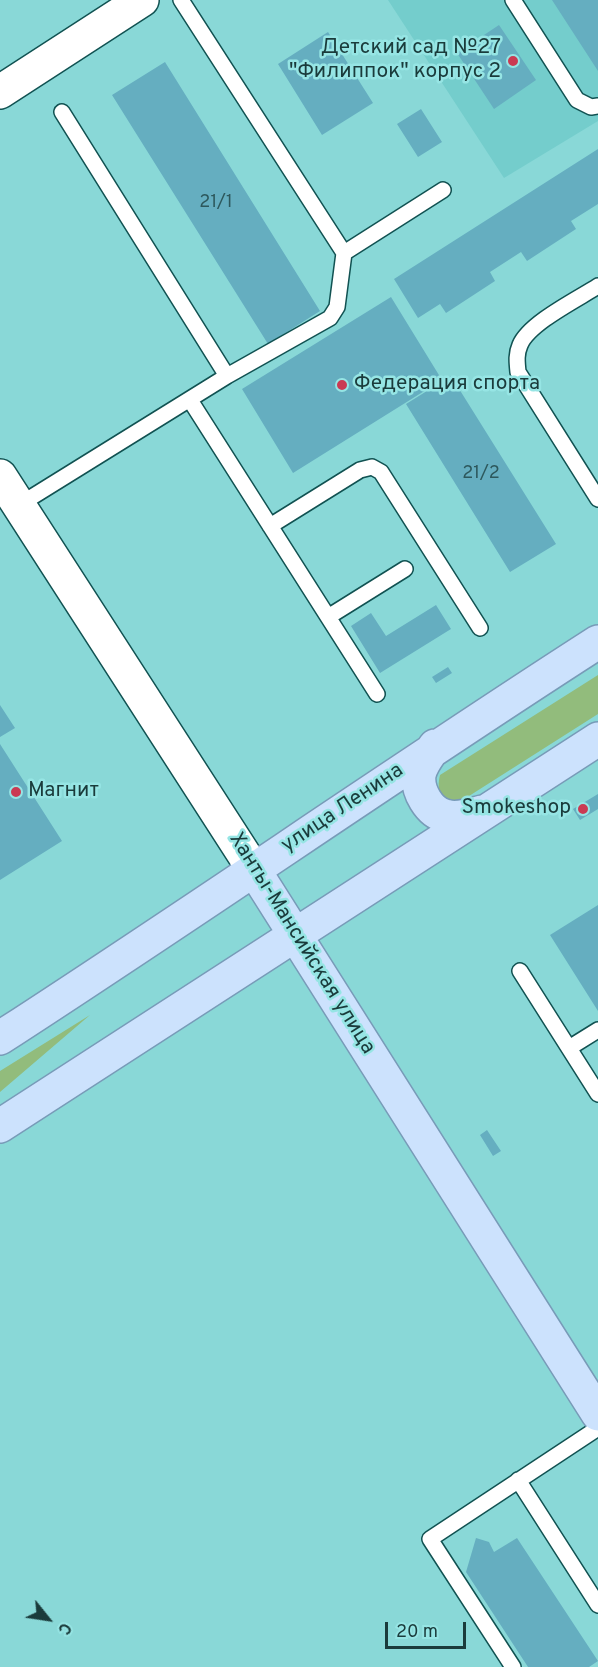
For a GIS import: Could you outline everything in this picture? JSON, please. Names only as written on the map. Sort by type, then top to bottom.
[{"type":"main road","points":[[0,92],[142,0]]},
{"type":"main road","name":"Ханты-Мансийская улица","points":[[0,477],[295,934],[598,1414]]},
{"type":"main road","name":"улица Ленина","points":[[0,1038],[254,870],[435,746],[598,642]]},
{"type":"main road","points":[[0,1126],[598,739]]},
{"type":"main road","points":[[435,746],[419,774],[419,785],[425,801],[435,811],[446,817],[459,817],[484,811]]},
{"type":"lane","points":[[19,505],[227,376],[267,356],[330,318],[338,307],[344,253],[181,0]]},
{"type":"lane","points":[[513,0],[577,100],[591,107],[598,106]]},
{"type":"lane","points":[[62,112],[227,376]]},
{"type":"lane","points":[[344,253],[444,190]]},
{"type":"lane","points":[[598,286],[532,328],[521,342],[516,357],[518,372],[598,499]]},
{"type":"lane","points":[[190,400],[376,694]]},
{"type":"lane","points":[[270,526],[360,470],[372,467],[381,472],[480,628]]},
{"type":"lane","points":[[328,617],[405,569]]},
{"type":"lane","points":[[520,971],[598,1094]]},
{"type":"lane","points":[[569,1048],[598,1030]]},
{"type":"lane","points":[[513,1667],[429,1539],[598,1428]]},
{"type":"lane","points":[[518,1480],[598,1605]]},
{"type":"shaded area","name":"Детский сад №27 \"Филиппок\" корпус 2","points":[[388,0],[598,0],[598,121],[504,178]]},
{"type":"green space","points":[[598,675],[598,714],[458,803],[447,800],[441,794],[440,775]]},
{"type":"green space","points":[[90,1015],[0,1092],[0,1071]]},
{"type":"building","points":[[552,0],[598,0],[598,71]]},
{"type":"building","points":[[499,25],[536,80],[494,109],[457,53]]},
{"type":"building","points":[[328,32],[373,103],[322,135],[278,64]]},
{"type":"building","points":[[165,62],[320,311],[268,344],[112,95]]},
{"type":"building","points":[[421,109],[442,142],[418,157],[397,124]]},
{"type":"building","points":[[598,149],[598,204],[571,221],[576,229],[527,261],[521,252],[490,272],[495,281],[446,313],[440,304],[418,318],[394,279]]},
{"type":"building","name":"Федерация спорта","points":[[391,297],[442,380],[293,473],[242,389]]},
{"type":"building","points":[[451,376],[556,544],[510,572],[406,404]]},
{"type":"building","points":[[436,605],[451,629],[380,673],[351,626],[371,613],[386,636]]},
{"type":"building","points":[[448,667],[452,673],[436,683],[432,677]]},
{"type":"building","name":"Магнит","points":[[0,705],[15,728],[0,737]]},
{"type":"building","name":"Магнит","points":[[0,744],[62,841],[0,880]]},
{"type":"building","points":[[598,794],[598,809],[580,820],[573,809]]},
{"type":"building","points":[[598,905],[598,1011],[550,935]]},
{"type":"building","points":[[487,1130],[501,1151],[493,1156],[480,1135]]},
{"type":"building","points":[[476,1538],[489,1542],[494,1552],[517,1538],[598,1661],[589,1667],[528,1667],[466,1572]]},
{"type":"place","name":"Детский сад №27 \"Филиппок\" корпус 2","points":[[513,61]]},
{"type":"place","name":"Федерация спорта","points":[[342,385]]},
{"type":"place","name":"Магнит","points":[[16,792]]},
{"type":"place","name":"Smokeshop","points":[[583,809]]}]
